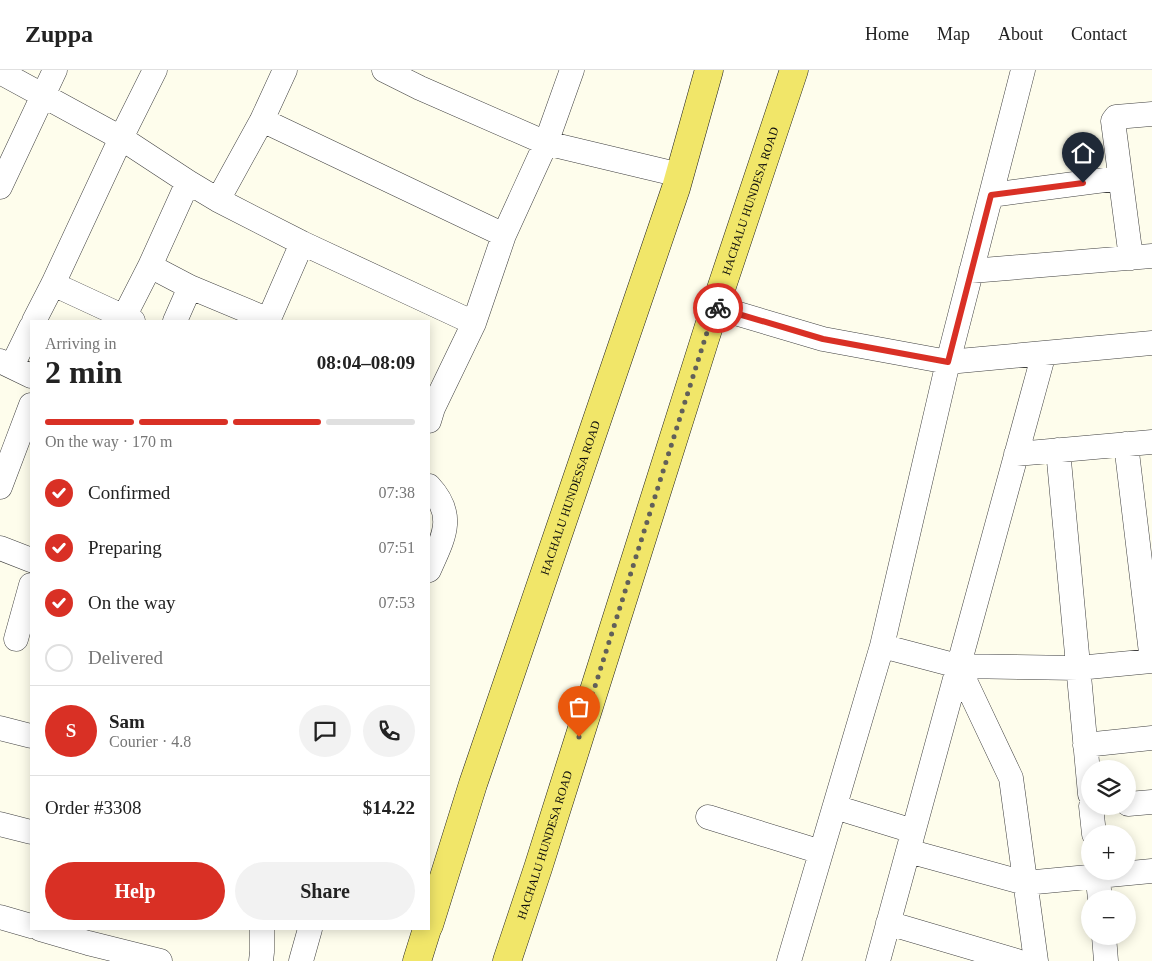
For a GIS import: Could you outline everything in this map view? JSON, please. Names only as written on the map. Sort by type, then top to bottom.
[{"type":"main road","name":"HACHALU HUNDESSA ROAD","points":[[430,922],[473,784],[680,175],[709,70]]},
{"type":"main road","name":"HACHALU HUNDESA ROAD","points":[[506,961],[538,868],[715,307],[794,70]]},
{"type":"main road","points":[[417,961],[428,930]]},
{"type":"street","points":[[0,187],[55,70]]},
{"type":"street","points":[[35,320],[155,70]]},
{"type":"street","points":[[218,200],[262,120],[285,70]]},
{"type":"street","points":[[384,70],[424,79],[546,143],[680,175]]},
{"type":"street","points":[[430,413],[474,323],[504,235],[546,143],[572,70]]},
{"type":"street","points":[[789,961],[882,646],[948,362],[1023,70]]},
{"type":"street","points":[[0,72],[121,138],[218,200],[302,243],[474,323]]},
{"type":"street","points":[[971,272],[1141,257],[1120,178],[1113,121],[1116,117],[1152,114]]},
{"type":"street","points":[[262,120],[504,235]]},
{"type":"street","points":[[991,195],[1120,178]]},
{"type":"street","points":[[53,284],[129,319],[150,266],[188,182]]},
{"type":"street","points":[[269,320],[302,243]]},
{"type":"street","points":[[150,266],[190,287],[267,320]]},
{"type":"street","points":[[175,320],[190,287]]},
{"type":"street","points":[[715,307],[823,339],[948,362],[1152,343]]},
{"type":"street","points":[[14,368],[30,329]]},
{"type":"street","points":[[878,961],[1044,353]]},
{"type":"street","points":[[0,487],[22,457],[30,411]]},
{"type":"street","points":[[1016,454],[1152,442]]},
{"type":"street","points":[[882,646],[958,666],[1078,668],[1152,661],[1126,444]]},
{"type":"street","points":[[1058,450],[1087,760]]},
{"type":"street","points":[[430,487],[437,495],[446,514],[443,537],[430,568]]},
{"type":"street","points":[[0,548],[30,560]]},
{"type":"street","points":[[16,639],[30,589]]},
{"type":"street","points":[[958,666],[1011,778],[1036,961]]},
{"type":"street","points":[[0,728],[30,736]]},
{"type":"street","points":[[1085,745],[1152,738]]},
{"type":"street","points":[[1136,803],[1152,802]]},
{"type":"street","points":[[835,807],[911,841],[1025,883],[1099,882],[1152,871]]},
{"type":"street","points":[[708,817],[821,852]]},
{"type":"street","points":[[0,824],[30,832]]},
{"type":"street","points":[[0,917],[30,926]]},
{"type":"street","points":[[888,923],[1017,961]]},
{"type":"street","points":[[51,930],[86,952],[160,961]]},
{"type":"street","points":[[261,961],[262,930]]},
{"type":"street","points":[[301,961],[310,930]]},
{"type":"street","points":[[1105,945],[1106,961]]},
{"type":"way so far","points":[[579,737],[715,307],[718,308]]},
{"type":"route","points":[[718,308],[823,339],[948,362],[991,195],[1083,183]]}]
